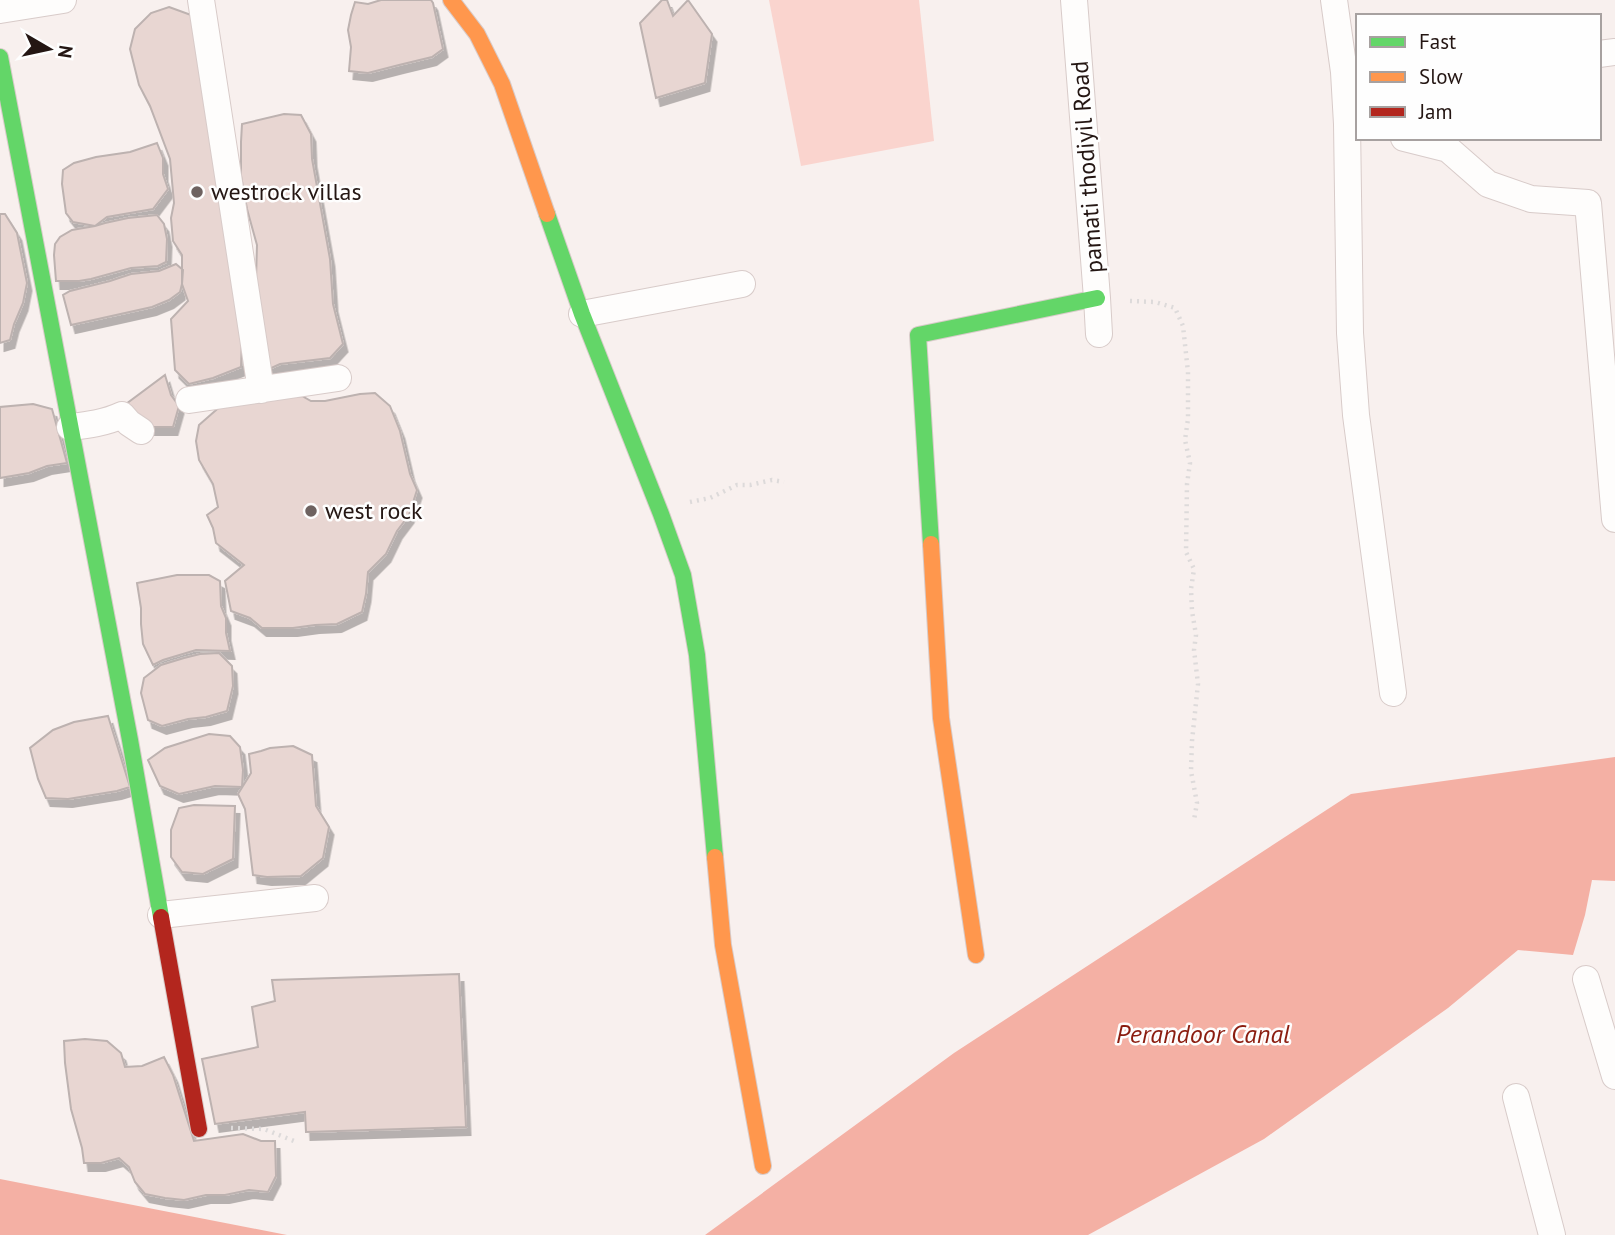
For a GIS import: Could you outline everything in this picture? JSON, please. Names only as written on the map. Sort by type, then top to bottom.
[{"type":"street","points":[[0,10],[63,0]]},
{"type":"street","points":[[201,0],[261,390]]},
{"type":"street","points":[[451,0],[477,34],[502,84],[582,314],[661,514],[682,575],[697,655],[723,945],[763,1166]]},
{"type":"street","name":"pamati thodiyil Road","points":[[1074,0],[1099,334]]},
{"type":"street","points":[[1334,0],[1351,71],[1350,333],[1356,415],[1393,693]]},
{"type":"street","points":[[0,57],[130,740],[199,1129]]},
{"type":"street","points":[[1412,140],[1448,149],[1488,184],[1509,192],[1531,199],[1588,203],[1615,519]]},
{"type":"street","points":[[582,314],[742,284]]},
{"type":"street","points":[[976,955],[942,718],[918,335],[1097,298]]},
{"type":"street","points":[[189,400],[338,378]]},
{"type":"street","points":[[70,427],[89,425],[122,415],[129,424],[141,431]]},
{"type":"street","points":[[161,915],[314,898]]},
{"type":"street","points":[[1586,979],[1615,1076]]},
{"type":"street","points":[[1516,1097],[1552,1235]]},
{"type":"path","points":[[1097,298],[1155,302],[1175,308],[1183,326],[1188,372],[1185,440],[1190,463],[1186,552],[1194,569],[1191,589],[1198,684],[1191,771],[1197,803],[1194,820]]},
{"type":"path","points":[[661,514],[678,505],[710,498],[737,485],[772,480],[784,482]]},
{"type":"path","points":[[199,1129],[264,1129],[294,1141]]},
{"type":"shaded area","points":[[769,0],[919,0],[934,141],[801,166]]},
{"type":"water","name":"Perandoor Canal","points":[[1615,757],[1615,881],[1592,880],[1573,955],[1518,950],[1448,1008],[1264,1139],[1088,1235],[705,1235],[954,1053],[1351,794]]},
{"type":"water","points":[[0,1179],[287,1235],[0,1235]]},
{"type":"building","points":[[381,0],[431,0],[443,49],[432,57],[368,73],[349,71],[351,47],[348,30],[355,2],[368,4]]},
{"type":"building","points":[[662,0],[667,0],[673,16],[688,0],[712,34],[705,83],[656,98],[640,23]]},
{"type":"building","name":"westrock villas","points":[[169,7],[191,15],[242,338],[241,367],[189,384],[175,370],[171,319],[188,301],[182,284],[182,255],[173,241],[171,218],[174,203],[170,159],[139,85],[130,49],[135,29],[151,13]]},
{"type":"building","name":"westrock villas","points":[[284,114],[301,115],[311,134],[312,159],[330,259],[333,304],[343,344],[330,358],[280,364],[267,370],[256,279],[257,245],[241,176],[242,124]]},
{"type":"building","points":[[157,143],[163,158],[163,174],[168,189],[153,209],[107,217],[95,226],[73,222],[66,213],[63,170],[74,163],[130,152]]},
{"type":"building","points":[[0,214],[5,214],[17,233],[27,283],[10,340],[0,343]]},
{"type":"building","points":[[157,215],[164,224],[167,239],[166,262],[158,266],[131,268],[91,279],[56,281],[55,244],[60,237],[72,230]]},
{"type":"building","points":[[176,264],[183,270],[182,284],[180,292],[169,300],[152,307],[71,325],[63,295],[131,274],[159,271]]},
{"type":"building","points":[[165,375],[171,395],[179,406],[173,427],[141,427],[126,404]]},
{"type":"building","name":"west rock","points":[[375,393],[390,406],[417,490],[409,515],[397,531],[386,554],[368,572],[362,612],[337,624],[262,628],[250,618],[231,611],[225,581],[244,565],[216,543],[207,515],[218,507],[213,484],[199,460],[196,441],[199,425],[223,404],[302,396],[311,401],[325,401]]},
{"type":"building","points":[[33,404],[52,409],[67,463],[0,478],[0,407]]},
{"type":"building","points":[[177,575],[209,575],[220,581],[221,606],[226,618],[230,651],[196,650],[153,665],[143,644],[137,583]]},
{"type":"building","points":[[219,653],[232,666],[233,686],[227,711],[162,726],[148,720],[141,693],[144,678],[161,665],[200,654]]},
{"type":"building","points":[[108,716],[130,787],[68,799],[46,798],[30,748],[53,730],[74,722]]},
{"type":"building","points":[[209,734],[230,736],[240,747],[242,787],[215,786],[179,794],[160,786],[148,760],[165,748]]},
{"type":"building","points":[[293,746],[312,755],[316,806],[329,827],[323,858],[301,876],[253,875],[245,809],[238,794],[251,773],[249,754],[270,748]]},
{"type":"building","points":[[194,805],[235,806],[233,859],[203,874],[182,872],[171,857],[171,830],[179,808]]},
{"type":"building","points":[[459,974],[466,1127],[306,1132],[305,1112],[215,1124],[202,1059],[258,1047],[252,1007],[275,1001],[272,980]]},
{"type":"building","points":[[64,1041],[107,1041],[121,1053],[125,1067],[142,1066],[164,1057],[173,1075],[194,1141],[243,1134],[261,1141],[275,1141],[276,1176],[268,1192],[249,1190],[184,1200],[165,1198],[145,1194],[135,1182],[129,1167],[119,1158],[101,1163],[84,1163],[71,1109]]},
{"type":"traffic: fast","points":[[0,57],[161,917]]},
{"type":"traffic: fast","points":[[547,214],[582,314],[683,575],[697,655],[715,857]]},
{"type":"traffic: fast","points":[[931,544],[918,335],[1097,298]]},
{"type":"traffic: slow","points":[[451,0],[477,34],[502,84],[547,214]]},
{"type":"traffic: slow","points":[[931,544],[941,718],[976,955]]},
{"type":"traffic: slow","points":[[715,857],[723,945],[763,1166]]},
{"type":"traffic: jam","points":[[161,917],[199,1129]]},
{"type":"place","name":"westrock villas","points":[[197,192]]},
{"type":"place","name":"west rock","points":[[311,511]]}]
